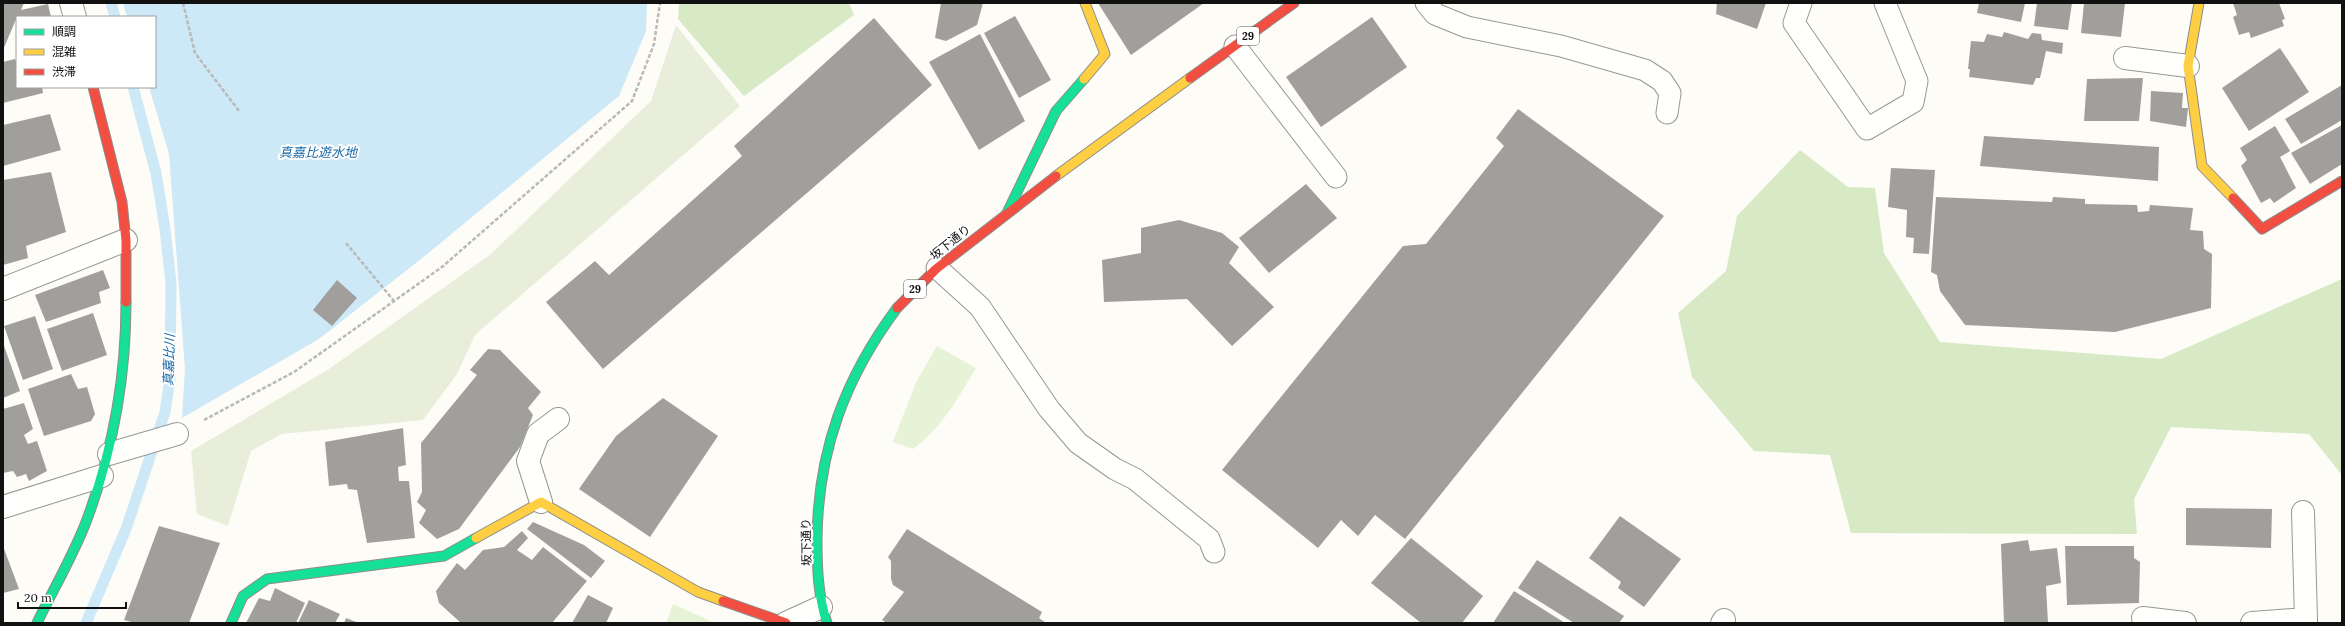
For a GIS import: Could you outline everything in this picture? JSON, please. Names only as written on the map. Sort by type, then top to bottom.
[{"type":"street","points":[[72,3],[75,16]]},
{"type":"street","points":[[1006,212],[1056,111],[1105,54],[1084,3]]},
{"type":"street","name":"坂下通り","points":[[824,615],[816,525],[827,443],[839,407],[856,370],[876,337],[901,302],[937,268],[1006,212],[1294,3]]},
{"type":"street","points":[[2199,3],[2188,66],[2202,166],[2262,229],[2342,181]]},
{"type":"street","points":[[2125,58],[2188,66]]},
{"type":"street","points":[[37,623],[86,523],[102,476],[117,452],[126,333],[126,240],[122,202],[93,88]]},
{"type":"street","points":[[3,289],[126,240]]},
{"type":"street","points":[[558,419],[538,434],[528,461],[541,502],[698,592],[786,623],[824,615]]},
{"type":"street","points":[[117,452],[177,434]]},
{"type":"street","points":[[3,507],[102,476]]},
{"type":"street","points":[[231,623],[243,596],[267,580],[444,556],[541,502]]},
{"type":"street","points":[[2252,623],[2306,621],[2303,512]]},
{"type":"street","points":[[2143,618],[2185,623]]},
{"type":"lane","points":[[1426,3],[1435,14],[1467,27],[1561,46],[1645,70],[1662,81],[1670,93],[1667,113]]},
{"type":"lane","points":[[1801,3],[1794,24],[1867,129],[1913,102],[1917,81],[1885,3]]},
{"type":"lane","points":[[1235,46],[1336,177]]},
{"type":"lane","points":[[937,268],[980,307],[1049,409],[1078,443],[1100,459],[1135,479],[1209,539],[1214,552]]},
{"type":"path","points":[[183,3],[195,54],[239,111]]},
{"type":"path","points":[[177,434],[294,372],[442,267],[632,101],[654,44],[660,3]]},
{"type":"path","points":[[346,243],[394,301]]},
{"type":"green space","points":[[679,3],[849,3],[854,15],[744,96],[678,19]]},
{"type":"green space","points":[[676,25],[740,106],[475,335],[457,374],[423,420],[282,434],[251,451],[228,526],[197,514],[191,451],[329,369],[491,254],[651,101]]},
{"type":"green space","points":[[1800,150],[1848,187],[1875,188],[1884,253],[1940,342],[2161,359],[2342,279],[2342,475],[2309,434],[2171,427],[2134,499],[2137,534],[1851,533],[1830,455],[1754,451],[1692,377],[1678,313],[1726,271],[1737,216]]},
{"type":"green space","points":[[937,346],[976,368],[949,412],[933,432],[913,449],[893,442],[916,382]]},
{"type":"green space","points":[[673,604],[715,623],[666,623]]},
{"type":"water","name":"真嘉比遊水地","points":[[123,3],[647,3],[646,31],[619,96],[426,255],[319,339],[182,418],[185,369],[169,154],[149,88],[156,88],[156,16],[127,16]]},
{"type":"building","points":[[3,3],[24,3],[21,10],[48,4],[51,16],[16,16],[3,50]]},
{"type":"building","points":[[941,3],[983,3],[977,25],[946,41],[935,38]]},
{"type":"building","points":[[1098,3],[1204,3],[1131,55]]},
{"type":"building","points":[[1717,3],[1766,3],[1757,29],[1716,14]]},
{"type":"building","points":[[1979,3],[2025,3],[2021,22],[1977,13]]},
{"type":"building","points":[[2037,3],[2072,3],[2068,30],[2034,26]]},
{"type":"building","points":[[2084,3],[2125,3],[2121,37],[2081,33]]},
{"type":"building","points":[[2233,3],[2279,3],[2285,19],[2282,20],[2284,26],[2251,38],[2249,32],[2239,35],[2233,17],[2237,15]]},
{"type":"building","points":[[1015,16],[1051,80],[1019,98],[984,33]]},
{"type":"building","points":[[1372,17],[1407,67],[1321,127],[1286,77]]},
{"type":"building","points":[[874,18],[932,85],[603,369],[546,302],[595,261],[609,275],[742,156],[734,146]]},
{"type":"building","points":[[2004,32],[2028,39],[2032,33],[2041,34],[2042,40],[2063,43],[2062,54],[2046,51],[2040,78],[2036,78],[2033,85],[1969,77],[1970,69],[1968,69],[1971,41],[1984,42],[1987,34],[2002,37]]},
{"type":"building","points":[[980,34],[1025,121],[979,150],[929,62]]},
{"type":"building","points":[[2280,48],[2309,92],[2249,131],[2222,88]]},
{"type":"building","points":[[15,59],[16,61],[16,88],[42,88],[43,93],[3,103],[3,62]]},
{"type":"building","points":[[2143,78],[2139,121],[2084,121],[2087,79]]},
{"type":"building","points":[[2342,85],[2342,120],[2301,144],[2285,119]]},
{"type":"building","points":[[2151,91],[2183,93],[2182,108],[2188,108],[2186,127],[2150,121]]},
{"type":"building","points":[[1518,109],[1664,216],[1405,539],[1375,515],[1358,536],[1341,520],[1318,548],[1222,470],[1403,246],[1426,244],[1504,146],[1496,138]]},
{"type":"building","points":[[50,114],[61,150],[3,166],[3,125]]},
{"type":"building","points":[[2342,125],[2342,164],[2310,184],[2291,153]]},
{"type":"building","points":[[2275,126],[2290,151],[2280,157],[2296,188],[2274,203],[2270,198],[2261,203],[2241,166],[2247,160],[2240,148]]},
{"type":"building","points":[[1984,136],[2159,147],[2158,181],[1980,166]]},
{"type":"building","points":[[1891,168],[1935,170],[1929,254],[1913,253],[1914,238],[1906,237],[1907,210],[1888,207]]},
{"type":"building","points":[[51,172],[66,232],[26,246],[28,258],[3,265],[3,180]]},
{"type":"building","points":[[1306,184],[1337,218],[1269,273],[1239,238]]},
{"type":"building","points":[[1936,197],[2052,202],[2053,197],[2085,199],[2085,204],[2137,205],[2138,212],[2149,211],[2150,205],[2193,208],[2190,230],[2203,231],[2204,249],[2212,254],[2211,308],[2115,332],[1965,325],[1940,291],[1937,275],[1931,272]]},
{"type":"building","points":[[1179,220],[1222,233],[1239,247],[1229,263],[1274,307],[1232,346],[1187,299],[1104,302],[1102,260],[1141,253],[1141,228]]},
{"type":"building","points":[[103,270],[110,288],[99,292],[101,303],[46,322],[35,295]]},
{"type":"building","points":[[337,280],[357,298],[332,326],[313,310]]},
{"type":"building","points":[[93,313],[107,355],[62,371],[47,329]]},
{"type":"building","points":[[35,316],[53,369],[23,380],[4,326]]},
{"type":"building","points":[[3,343],[20,391],[3,398]]},
{"type":"building","points":[[488,349],[500,350],[541,392],[528,408],[533,415],[520,447],[459,529],[437,539],[419,523],[426,510],[417,502],[422,492],[421,443],[477,375],[470,370]]},
{"type":"building","points":[[71,374],[78,389],[87,387],[95,414],[91,421],[44,436],[28,389]]},
{"type":"building","points":[[663,398],[718,436],[650,537],[579,489],[616,436]]},
{"type":"building","points":[[24,403],[33,429],[24,435],[28,444],[37,441],[47,471],[29,481],[26,474],[17,477],[13,471],[3,473],[3,409]]},
{"type":"building","points":[[403,428],[406,465],[398,467],[399,481],[409,481],[415,538],[367,543],[357,490],[348,489],[347,484],[329,486],[325,442]]},
{"type":"building","points":[[2186,508],[2272,509],[2271,548],[2186,545]]},
{"type":"building","points":[[1620,516],[1681,559],[1644,607],[1618,588],[1621,582],[1589,558]]},
{"type":"building","points":[[533,522],[584,545],[605,561],[591,578],[527,529]]},
{"type":"building","points":[[159,526],[220,543],[189,623],[135,623],[124,620]]},
{"type":"building","points":[[907,529],[1042,612],[1039,618],[1046,623],[887,623],[882,620],[904,592],[893,585],[891,579],[891,561],[888,557]]},
{"type":"building","points":[[522,531],[528,538],[517,550],[532,560],[543,547],[587,581],[552,623],[461,623],[439,603],[436,591],[457,563],[465,570],[483,550],[504,547]]},
{"type":"building","points":[[1411,538],[1483,596],[1462,623],[1421,623],[1371,583]]},
{"type":"building","points":[[2028,540],[2030,551],[2057,548],[2061,583],[2046,586],[2048,623],[2004,623],[2001,544]]},
{"type":"building","points":[[3,546],[19,589],[3,593]]},
{"type":"building","points":[[2065,546],[2134,546],[2134,558],[2140,562],[2139,603],[2067,605]]},
{"type":"building","points":[[1537,560],[1624,616],[1619,623],[1574,623],[1518,588]]},
{"type":"building","points":[[275,588],[305,603],[296,623],[246,623],[259,598],[270,601]]},
{"type":"building","points":[[1514,591],[1565,623],[1493,623]]},
{"type":"building","points":[[588,595],[613,608],[606,623],[572,623]]},
{"type":"building","points":[[309,600],[340,614],[335,623],[298,623]]},
{"type":"building","points":[[346,618],[359,623],[344,623]]},
{"type":"waterway","name":"真嘉比川","points":[[111,3],[115,16]]},
{"type":"waterway","name":"真嘉比川","points":[[86,623],[126,529],[165,412],[170,378],[171,283],[165,229],[156,173],[133,88]]},
{"type":"traffic: fast","points":[[1007,213],[1056,111],[1084,79]]},
{"type":"traffic: fast","points":[[37,623],[81,535],[104,468],[116,414],[124,358],[126,302]]},
{"type":"traffic: fast","points":[[827,623],[820,592],[817,539],[819,506],[829,445],[849,388],[879,334],[897,308]]},
{"type":"traffic: fast","points":[[231,623],[243,596],[267,579],[444,556],[476,538]]},
{"type":"traffic: slow","points":[[1084,79],[1105,54],[1085,3]]},
{"type":"traffic: slow","points":[[2199,3],[2188,66],[2202,166],[2233,198]]},
{"type":"traffic: slow","points":[[1056,176],[1190,78]]},
{"type":"traffic: slow","points":[[476,538],[541,502],[698,592],[723,601]]},
{"type":"traffic: jam","points":[[1190,78],[1294,3]]},
{"type":"traffic: jam","points":[[93,88],[122,202],[126,240],[126,302]]},
{"type":"traffic: jam","points":[[897,308],[936,269],[1056,176]]},
{"type":"traffic: jam","points":[[2233,198],[2262,229],[2342,181]]},
{"type":"traffic: jam","points":[[723,601],[786,623]]}]
